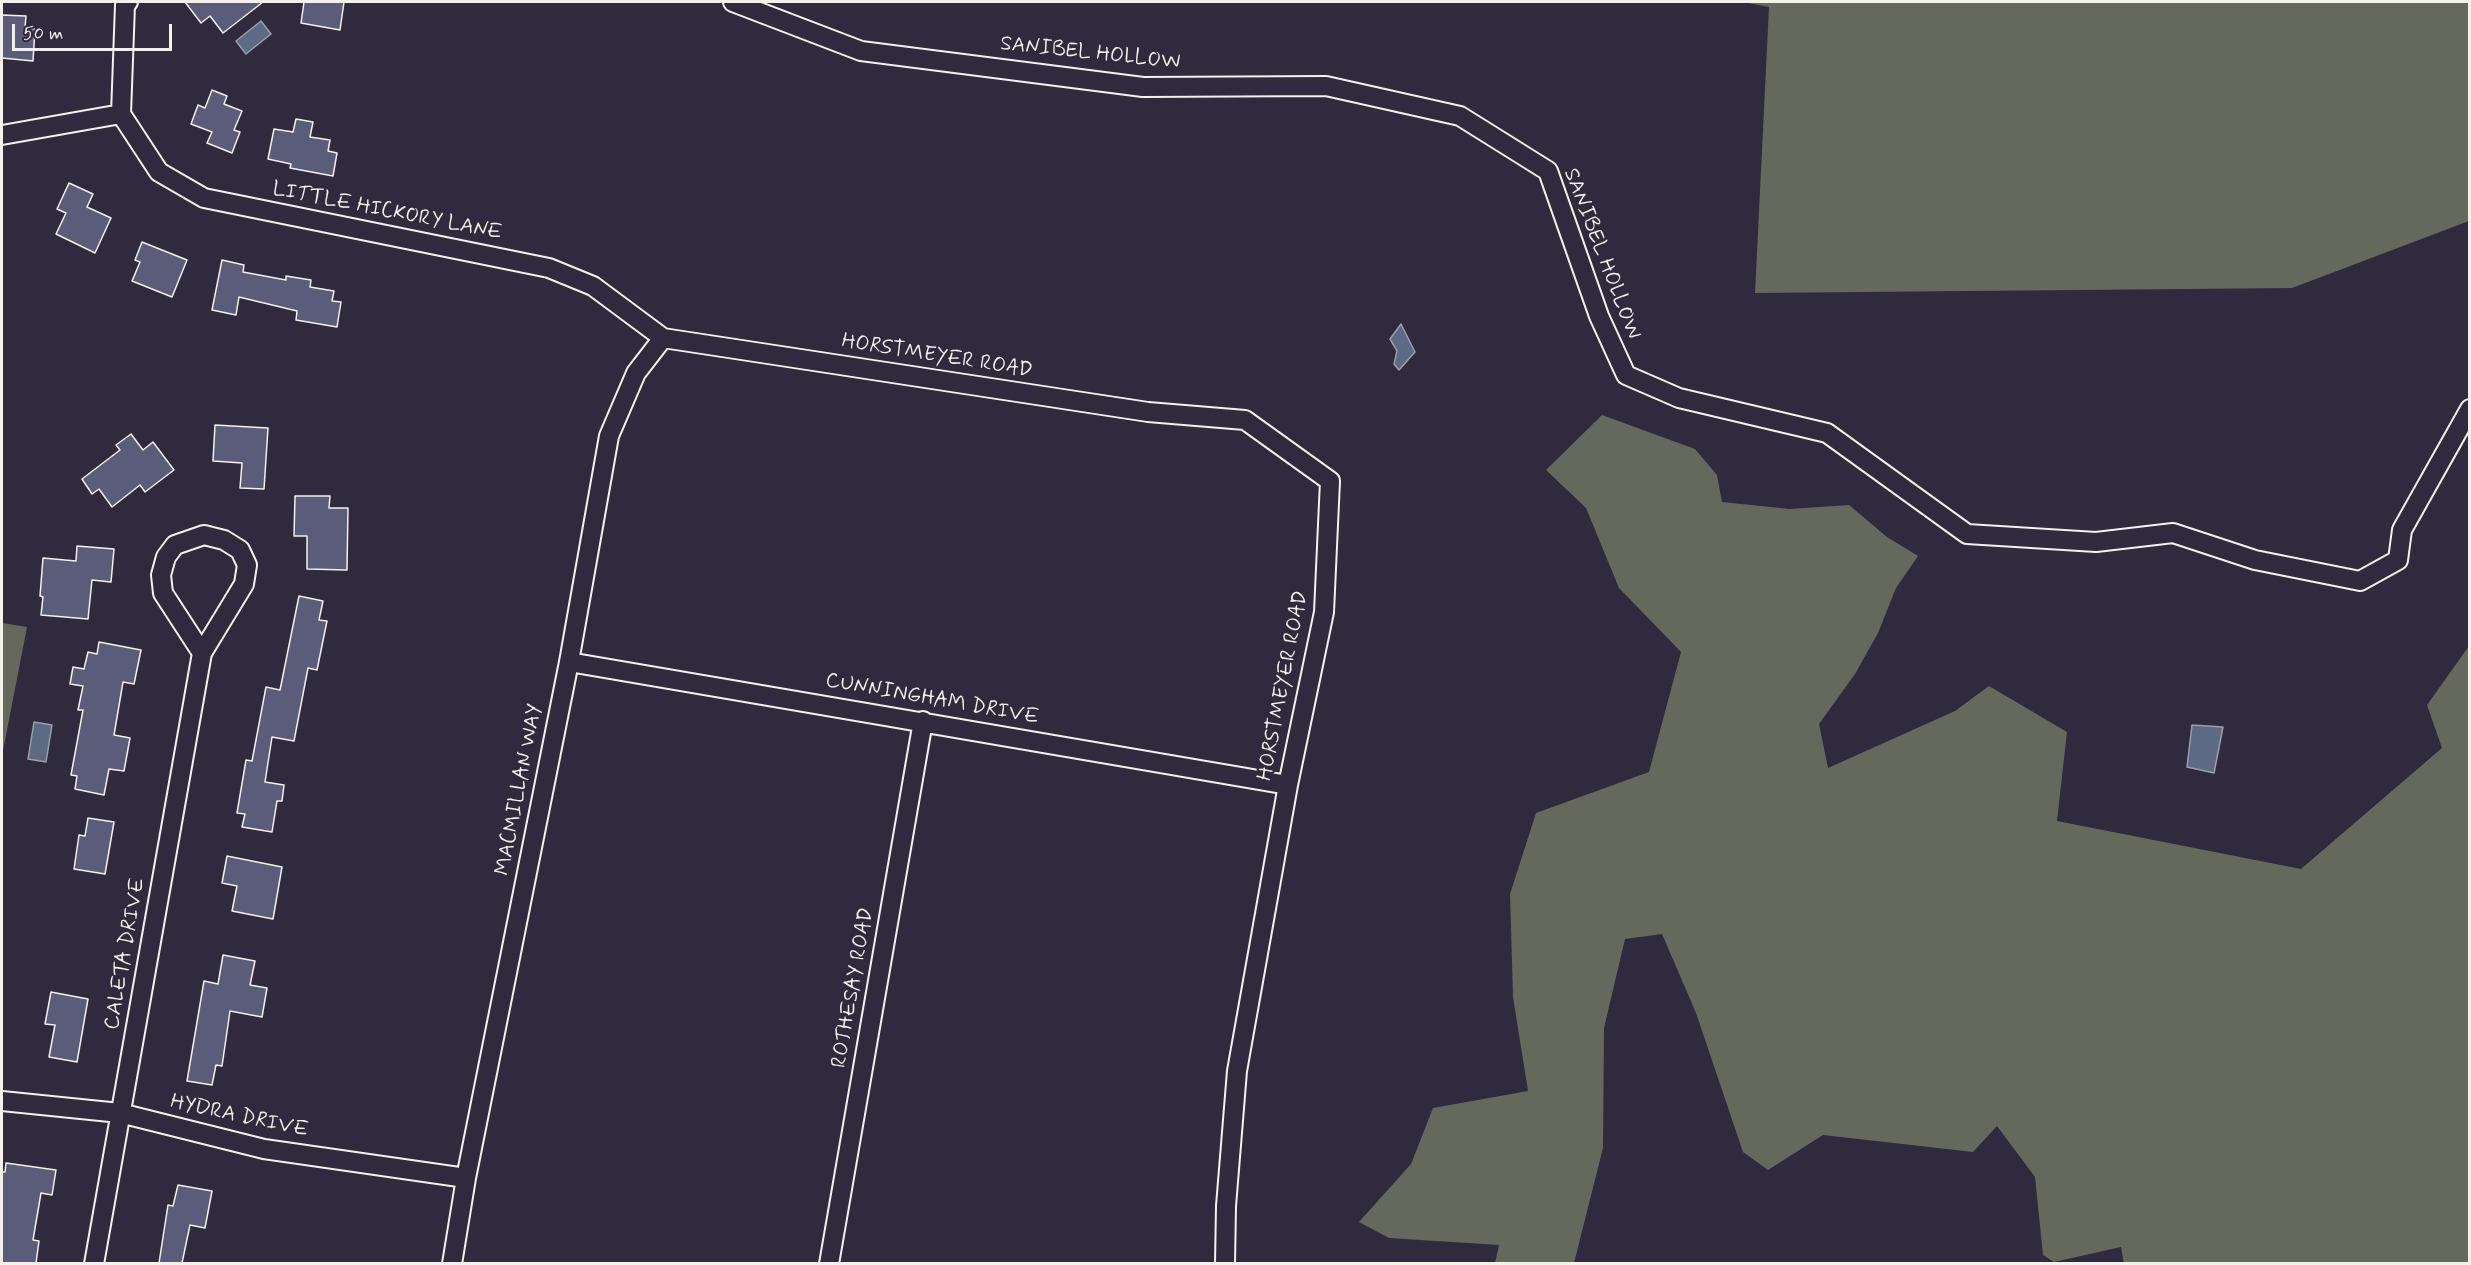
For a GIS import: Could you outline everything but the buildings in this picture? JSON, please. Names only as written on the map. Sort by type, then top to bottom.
[{"type":"street","points":[[2,135],[121,114],[126,5],[128,2]]},
{"type":"street","name":"SANIBEL HOLLOW","points":[[733,2],[861,51],[1143,87],[1326,86],[1460,116],[1548,171],[1599,316],[1626,375],[1679,398],[1827,433],[1967,534],[2096,542],[2173,533],[2255,560],[2360,581],[2398,560],[2402,530],[2469,409]]},
{"type":"street","name":"LITTLE HICKORY LANE","points":[[121,114],[159,172],[204,198],[549,268],[593,286],[663,338]]},
{"type":"street","name":"MACMILLAN WAY","points":[[452,1263],[466,1178],[569,663],[609,436],[636,373],[663,338]]},
{"type":"street","name":"HORSTMEYER ROAD","points":[[663,338],[1148,412],[1245,420],[1330,481],[1324,612],[1288,785],[1238,1071],[1226,1206],[1225,1263]]},
{"type":"street","name":"CALETA DRIVE","points":[[94,1263],[202,653],[244,584],[248,565],[240,550],[224,540],[204,535],[175,545],[166,556],[161,575],[163,593],[202,653]]},
{"type":"street","name":"CUNNINGHAM DRIVE","points":[[569,663],[923,721],[1288,785]]},
{"type":"street","name":"ROTHESAY ROAD","points":[[829,1263],[923,721]]},
{"type":"street","name":"HYDRA DRIVE","points":[[2,1101],[120,1113],[264,1149],[466,1178]]},
{"type":"green space","points":[[1743,2],[2469,2],[2469,221],[2292,288],[1755,293],[1769,7]]},
{"type":"green space","points":[[1602,415],[1695,449],[1717,475],[1722,502],[1790,509],[1849,505],[1887,537],[1918,556],[1896,588],[1878,633],[1855,674],[1819,724],[1828,768],[1955,711],[1989,686],[2067,732],[2057,821],[2301,869],[2442,748],[2427,705],[2469,646],[2469,1263],[2124,1264],[2121,1247],[2054,1262],[2043,1255],[2035,1177],[1997,1126],[1973,1152],[1823,1135],[1768,1170],[1743,1152],[1696,1013],[1662,934],[1625,939],[1604,1028],[1603,1148],[1574,1263],[1495,1263],[1499,1245],[1389,1238],[1359,1222],[1411,1164],[1433,1108],[1528,1091],[1513,997],[1510,894],[1536,813],[1649,772],[1681,652],[1619,588],[1586,508],[1546,470]]},
{"type":"green space","points":[[2,623],[27,627],[2,756]]},
{"type":"water","points":[[261,21],[271,34],[246,54],[236,41]]},
{"type":"water","points":[[1401,324],[1415,352],[1399,370],[1394,364],[1397,351],[1390,339]]},
{"type":"water","points":[[34,722],[52,725],[46,762],[28,759]]},
{"type":"water","points":[[2192,725],[2223,727],[2214,773],[2187,767]]}]
